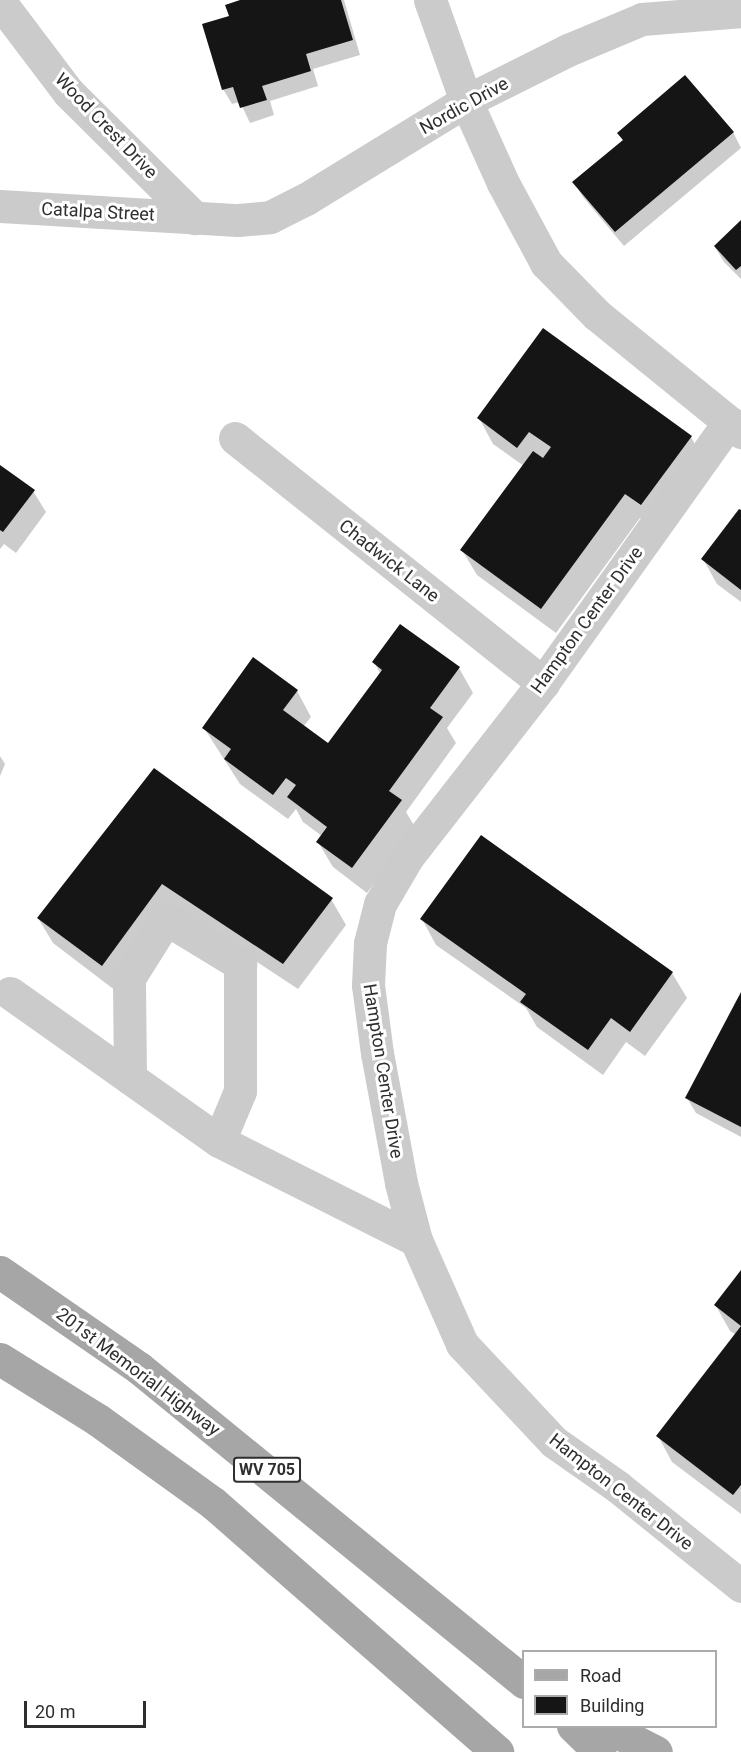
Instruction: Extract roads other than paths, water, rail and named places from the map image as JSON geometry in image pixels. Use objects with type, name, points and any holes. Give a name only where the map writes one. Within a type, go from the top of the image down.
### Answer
[{"type":"main road","name":"201st Memorial Highway","points":[[0,1272],[139,1368],[522,1680]]},
{"type":"main road","points":[[0,1359],[98,1420],[213,1503],[496,1751]]},
{"type":"main road","points":[[575,1728],[600,1752]]},
{"type":"main road","points":[[609,1728],[656,1752]]},
{"type":"street","points":[[430,0],[466,101],[503,183],[546,262],[597,315],[735,427]]},
{"type":"street","name":"Wood Crest Drive","points":[[0,2],[68,92],[195,218]]},
{"type":"street","name":"Nordic Drive","points":[[195,218],[238,220],[270,217],[306,199],[466,101],[568,50],[642,19],[741,11]]},
{"type":"street","name":"Catalpa Street","points":[[0,206],[195,218]]},
{"type":"street","name":"Hampton Center Drive","points":[[735,427],[543,683],[407,858],[380,904],[370,944],[368,985],[377,1053],[401,1182],[416,1240],[462,1344],[554,1442],[618,1487],[741,1586]]},
{"type":"street","name":"Chadwick Lane","points":[[235,438],[543,683]]},
{"type":"street","points":[[130,1078],[129,978],[166,919],[240,964],[240,1090],[219,1141]]},
{"type":"street","points":[[10,993],[219,1141],[416,1240]]}]
